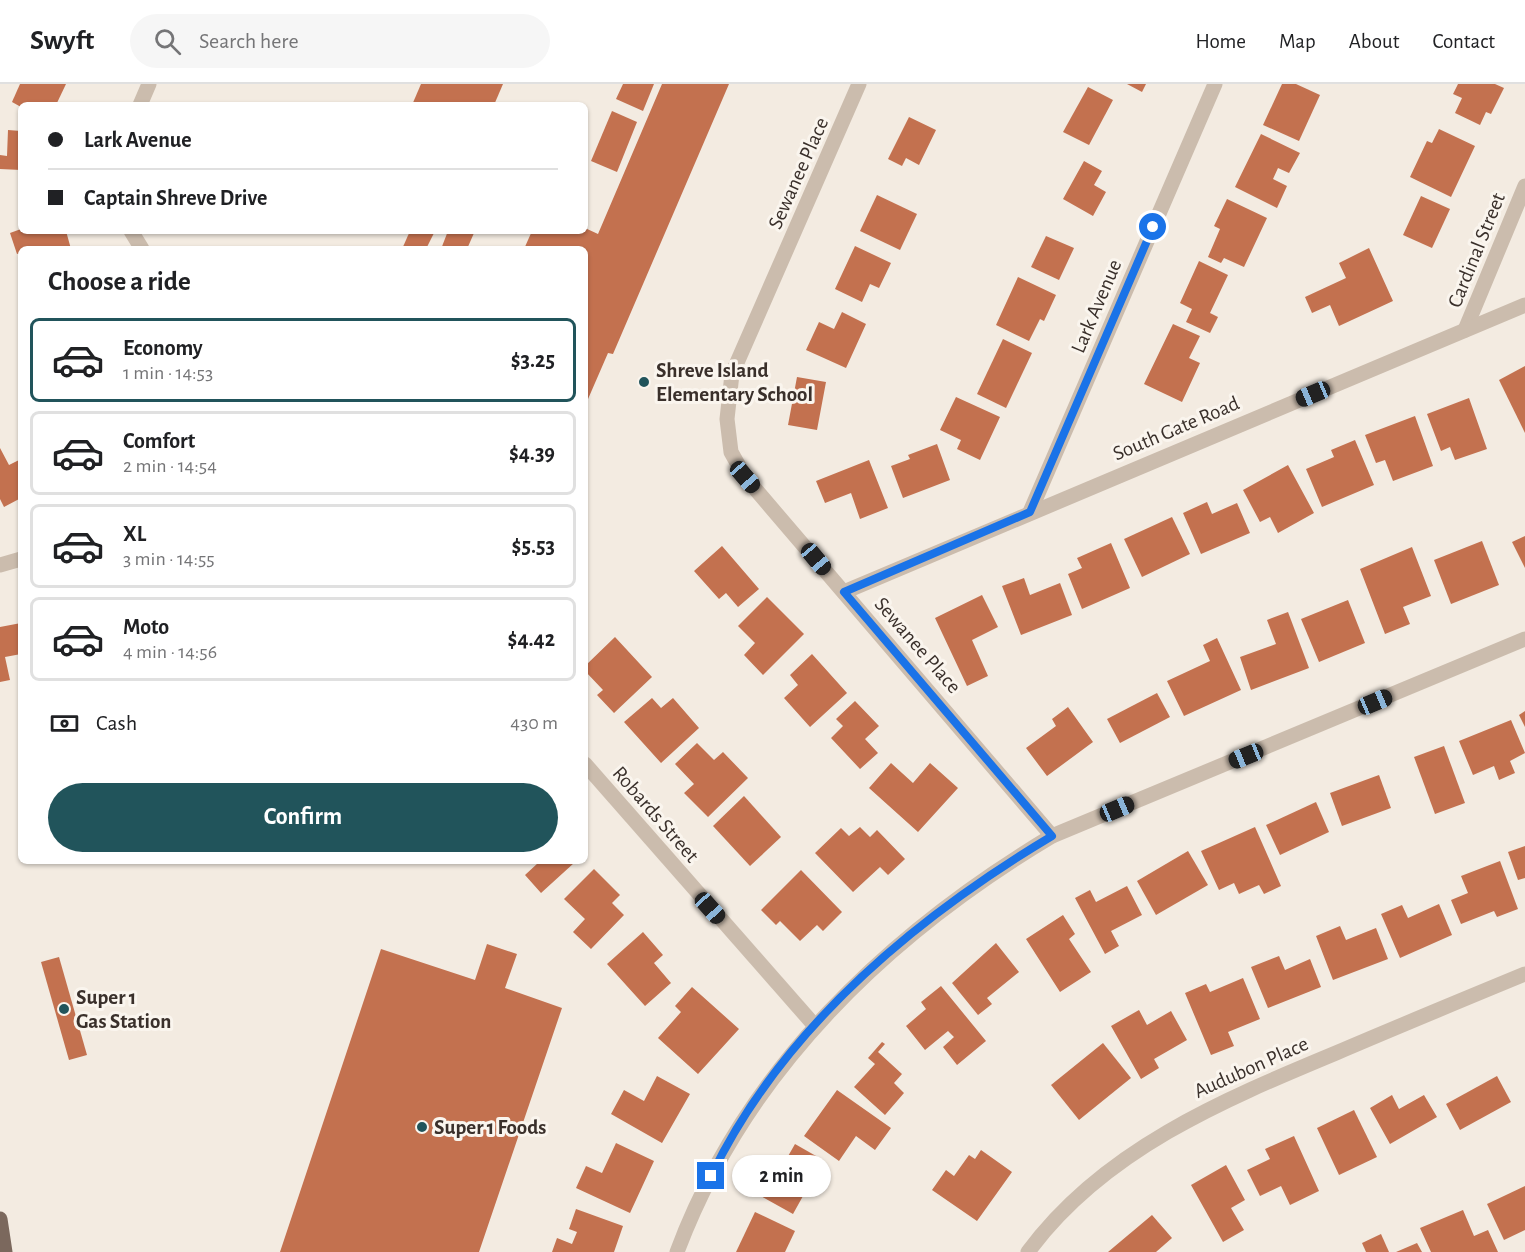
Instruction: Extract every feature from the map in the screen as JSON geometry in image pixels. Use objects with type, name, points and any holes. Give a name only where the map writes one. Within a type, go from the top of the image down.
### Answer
[{"type":"main road","points":[[0,1219],[5,1252]]},
{"type":"street","points":[[141,102],[149,84]]},
{"type":"street","name":"Sewanee Place","points":[[860,84],[732,374],[727,419],[731,452],[745,477],[1052,836]]},
{"type":"street","name":"Lark Avenue","points":[[1030,512],[1215,84]]},
{"type":"street","name":"Cardinal Street","points":[[1465,330],[1525,186]]},
{"type":"street","name":"South Gate Road","points":[[844,592],[1525,305]]},
{"type":"street","points":[[0,565],[18,560]]},
{"type":"street","points":[[677,1252],[719,1159],[760,1094],[815,1026],[871,969],[935,914],[1003,866],[1052,836],[1525,639]]},
{"type":"street","name":"Robards Street","points":[[588,767],[815,1026]]},
{"type":"street","name":"Audubon Place","points":[[1028,1252],[1076,1199],[1127,1158],[1185,1121],[1264,1083],[1525,974]]},
{"type":"building","points":[[20,84],[66,84],[57,102],[18,102],[18,105],[12,102]]},
{"type":"building","points":[[421,84],[503,84],[495,102],[413,102]]},
{"type":"building","points":[[623,84],[654,84],[643,111],[616,99]]},
{"type":"building","points":[[662,84],[729,84],[613,354],[608,353],[588,399],[588,246],[525,246],[531,234],[588,234],[588,229],[598,234]]},
{"type":"building","points":[[1127,84],[1146,84],[1142,92]]},
{"type":"building","points":[[1282,84],[1296,84],[1320,95],[1299,141],[1263,125]]},
{"type":"building","points":[[1458,84],[1495,84],[1504,88],[1491,114],[1486,112],[1480,125],[1455,113],[1462,98],[1453,94]]},
{"type":"building","points":[[1088,87],[1113,100],[1089,145],[1063,132]]},
{"type":"building","points":[[612,111],[637,122],[617,172],[591,161]]},
{"type":"building","points":[[909,117],[936,130],[919,165],[906,158],[902,166],[888,159]]},
{"type":"building","points":[[1439,129],[1475,146],[1451,197],[1410,177],[1427,141],[1432,143]]},
{"type":"building","points":[[8,130],[18,131],[18,170],[0,169],[0,155],[7,156]]},
{"type":"building","points":[[1261,134],[1300,153],[1289,173],[1278,168],[1273,179],[1287,186],[1277,208],[1235,187]]},
{"type":"building","points":[[1084,161],[1102,171],[1094,185],[1106,192],[1093,216],[1063,199]]},
{"type":"building","points":[[877,195],[917,214],[900,250],[860,231]]},
{"type":"building","points":[[1421,196],[1450,209],[1432,248],[1403,235]]},
{"type":"building","points":[[1227,199],[1267,218],[1244,267],[1224,258],[1221,263],[1208,257],[1220,229],[1214,226]]},
{"type":"building","points":[[18,230],[18,234],[67,234],[70,246],[18,246],[17,254],[10,233]]},
{"type":"building","points":[[409,234],[434,234],[428,246],[403,246]]},
{"type":"building","points":[[447,234],[474,234],[468,246],[442,246]]},
{"type":"building","points":[[1046,236],[1074,248],[1059,280],[1031,267]]},
{"type":"building","points":[[855,246],[891,263],[879,288],[870,284],[862,302],[835,289]]},
{"type":"building","points":[[1369,248],[1393,301],[1339,326],[1330,305],[1312,313],[1305,297],[1346,278],[1339,263]]},
{"type":"building","points":[[1199,261],[1228,275],[1210,313],[1218,317],[1210,333],[1186,322],[1192,309],[1180,303]]},
{"type":"building","points":[[1018,277],[1056,295],[1044,321],[1040,319],[1029,341],[996,325]]},
{"type":"building","points":[[842,312],[866,324],[846,368],[806,350],[819,322],[834,329]]},
{"type":"building","points":[[1173,324],[1200,336],[1189,358],[1200,363],[1182,402],[1144,384]]},
{"type":"building","points":[[1003,339],[1032,353],[1006,408],[977,394]]},
{"type":"building","points":[[1525,366],[1525,433],[1499,380]]},
{"type":"building","points":[[797,377],[826,382],[817,430],[788,425]]},
{"type":"building","points":[[956,397],[1000,417],[980,460],[957,449],[961,440],[940,430]]},
{"type":"building","points":[[1469,398],[1487,449],[1455,460],[1450,447],[1441,451],[1427,414]]},
{"type":"building","points":[[1415,416],[1433,466],[1393,481],[1385,460],[1376,463],[1365,435]]},
{"type":"building","points":[[1355,440],[1374,485],[1322,507],[1306,469],[1334,457],[1331,450]]},
{"type":"building","points":[[937,444],[950,480],[903,498],[891,466],[910,459],[908,455]]},
{"type":"building","points":[[0,448],[9,465],[18,460],[18,500],[4,507],[0,499]]},
{"type":"building","points":[[869,460],[888,508],[860,519],[851,493],[825,503],[816,481]]},
{"type":"building","points":[[1288,465],[1314,513],[1278,533],[1270,517],[1260,522],[1243,490]]},
{"type":"building","points":[[1207,502],[1212,514],[1237,503],[1250,533],[1201,554],[1183,513]]},
{"type":"building","points":[[1172,517],[1190,554],[1142,577],[1124,539]]},
{"type":"building","points":[[1525,536],[1525,568],[1512,542]]},
{"type":"building","points":[[1482,541],[1499,585],[1451,604],[1434,560]]},
{"type":"building","points":[[1111,543],[1130,588],[1082,609],[1068,574],[1082,568],[1077,558]]},
{"type":"building","points":[[722,546],[759,589],[738,607],[726,593],[719,599],[694,571]]},
{"type":"building","points":[[1412,547],[1431,596],[1403,607],[1410,624],[1385,634],[1360,569]]},
{"type":"building","points":[[1024,578],[1030,595],[1060,583],[1072,615],[1021,635],[1002,586]]},
{"type":"building","points":[[982,595],[998,627],[972,640],[988,676],[967,686],[935,618]]},
{"type":"building","points":[[767,597],[804,634],[763,675],[744,655],[755,643],[738,626]]},
{"type":"building","points":[[1348,600],[1365,643],[1319,662],[1301,619]]},
{"type":"building","points":[[1288,612],[1309,668],[1251,690],[1240,657],[1276,644],[1267,620]]},
{"type":"building","points":[[18,624],[18,655],[5,657],[10,680],[0,682],[0,627]]},
{"type":"building","points":[[615,637],[652,677],[614,713],[597,695],[603,690],[588,674],[588,663]]},
{"type":"building","points":[[1217,638],[1241,690],[1184,716],[1167,681],[1210,661],[1203,645]]},
{"type":"building","points":[[812,654],[847,693],[810,727],[784,698],[798,685],[790,675]]},
{"type":"building","points":[[1157,693],[1170,717],[1120,743],[1107,719]]},
{"type":"building","points":[[652,698],[661,708],[673,698],[699,728],[661,763],[624,722]]},
{"type":"building","points":[[855,701],[879,726],[865,739],[878,753],[860,769],[831,738],[843,726],[836,719]]},
{"type":"building","points":[[1068,707],[1093,742],[1047,776],[1026,748],[1056,726],[1052,719]]},
{"type":"building","points":[[1525,711],[1525,727],[1519,715]]},
{"type":"building","points":[[1511,720],[1525,753],[1510,761],[1515,773],[1499,780],[1494,766],[1473,775],[1459,741]]},
{"type":"building","points":[[697,743],[714,760],[723,752],[748,778],[708,817],[684,793],[694,784],[675,764]]},
{"type":"building","points":[[1444,746],[1465,803],[1435,814],[1414,757]]},
{"type":"building","points":[[891,763],[913,783],[930,763],[958,788],[918,832],[869,788]]},
{"type":"building","points":[[1379,775],[1391,808],[1342,826],[1330,793]]},
{"type":"building","points":[[744,796],[781,837],[750,866],[713,826]]},
{"type":"building","points":[[1316,802],[1329,832],[1280,855],[1266,825]]},
{"type":"building","points":[[860,827],[870,837],[877,830],[905,859],[888,875],[880,867],[853,892],[815,853],[841,828],[849,836]]},
{"type":"building","points":[[1255,827],[1281,886],[1264,894],[1259,885],[1239,894],[1234,883],[1219,890],[1201,851]]},
{"type":"building","points":[[1525,846],[1525,878],[1518,880],[1508,852]]},
{"type":"building","points":[[1188,851],[1208,885],[1156,915],[1137,881]]},
{"type":"building","points":[[1500,861],[1518,909],[1497,917],[1494,911],[1461,924],[1451,900],[1468,893],[1461,876]]},
{"type":"building","points":[[537,864],[573,864],[541,893],[525,875]]},
{"type":"building","points":[[594,869],[620,895],[612,903],[624,915],[591,949],[573,932],[585,919],[564,899]]},
{"type":"building","points":[[801,870],[842,912],[823,931],[817,925],[800,941],[780,921],[776,925],[761,910]]},
{"type":"building","points":[[1127,886],[1142,915],[1111,931],[1119,946],[1105,954],[1075,898],[1090,890],[1096,902]]},
{"type":"building","points":[[1439,904],[1452,935],[1400,958],[1381,914],[1402,905],[1408,918]]},
{"type":"building","points":[[1063,915],[1075,934],[1069,939],[1091,972],[1060,992],[1026,939]]},
{"type":"building","points":[[1340,926],[1346,940],[1376,928],[1388,959],[1333,980],[1316,936]]},
{"type":"building","points":[[643,932],[663,955],[654,963],[671,983],[645,1006],[607,964]]},
{"type":"building","points":[[996,943],[1019,972],[987,998],[992,1004],[978,1015],[952,983]]},
{"type":"building","name":"Super 1 Foods","points":[[487,944],[517,954],[505,988],[562,1008],[479,1252],[280,1252],[381,949],[475,980]]},
{"type":"building","points":[[1279,956],[1285,970],[1310,959],[1321,987],[1268,1008],[1251,967]]},
{"type":"building","name":"Super 1 Gas Station","points":[[59,957],[87,1055],[69,1060],[41,962]]},
{"type":"building","points":[[1243,978],[1260,1019],[1228,1032],[1234,1046],[1211,1055],[1185,993],[1206,984],[1210,992]]},
{"type":"building","points":[[941,986],[986,1041],[957,1065],[943,1047],[954,1037],[948,1031],[925,1050],[906,1026],[926,1009],[921,1002]]},
{"type":"building","points":[[692,987],[739,1029],[698,1074],[658,1038],[681,1012],[675,1006]]},
{"type":"building","points":[[1139,1010],[1147,1025],[1171,1011],[1187,1040],[1154,1059],[1159,1068],[1141,1079],[1111,1026]]},
{"type":"building","points":[[882,1042],[885,1044],[878,1052],[902,1074],[894,1083],[904,1093],[885,1115],[854,1087],[875,1064],[868,1058]]},
{"type":"building","points":[[1103,1043],[1131,1078],[1079,1120],[1051,1085]]},
{"type":"building","points":[[657,1076],[690,1094],[662,1143],[611,1114],[624,1090],[644,1101]]},
{"type":"building","points":[[1497,1076],[1511,1102],[1460,1130],[1446,1104]]},
{"type":"building","points":[[837,1090],[891,1128],[875,1150],[856,1136],[839,1161],[804,1136]]},
{"type":"building","points":[[1392,1095],[1399,1109],[1424,1095],[1437,1117],[1390,1144],[1370,1108]]},
{"type":"building","points":[[1354,1110],[1377,1157],[1339,1175],[1317,1128]]},
{"type":"building","points":[[1294,1136],[1319,1191],[1290,1205],[1281,1186],[1260,1196],[1247,1170],[1270,1159],[1265,1149]]},
{"type":"building","points":[[616,1143],[654,1161],[630,1213],[576,1188],[586,1166],[602,1173]]},
{"type":"building","points":[[795,1144],[823,1160],[793,1214],[759,1195],[773,1169],[779,1172]]},
{"type":"building","points":[[981,1150],[1012,1172],[977,1221],[932,1190],[946,1170],[954,1176],[969,1155],[975,1159]]},
{"type":"building","points":[[1226,1165],[1245,1200],[1231,1208],[1244,1230],[1223,1242],[1191,1185]]},
{"type":"building","points":[[1525,1186],[1525,1230],[1504,1240],[1487,1204]]},
{"type":"building","points":[[576,1209],[623,1226],[614,1252],[552,1252],[557,1238],[572,1244],[577,1232],[569,1229]]},
{"type":"building","points":[[1463,1210],[1474,1236],[1488,1230],[1498,1252],[1431,1252],[1420,1228]]},
{"type":"building","points":[[755,1212],[795,1231],[785,1252],[736,1252]]},
{"type":"building","points":[[1152,1215],[1172,1238],[1156,1252],[1108,1252]]},
{"type":"building","points":[[1381,1234],[1389,1252],[1366,1252],[1362,1243]]},
{"type":"building","points":[[1417,1243],[1422,1252],[1396,1252]]},
{"type":"place","name":"Shreve Island Elementary School","points":[[644,382]]},
{"type":"place","name":"Super 1 Gas Station","points":[[64,1009]]},
{"type":"place","name":"Super 1 Foods","points":[[422,1127]]},
{"type":"route","points":[[711,1176],[719,1159],[760,1094],[785,1061],[815,1026],[871,969],[935,914],[1003,866],[1052,836],[844,592],[1030,512],[1153,227]]}]
